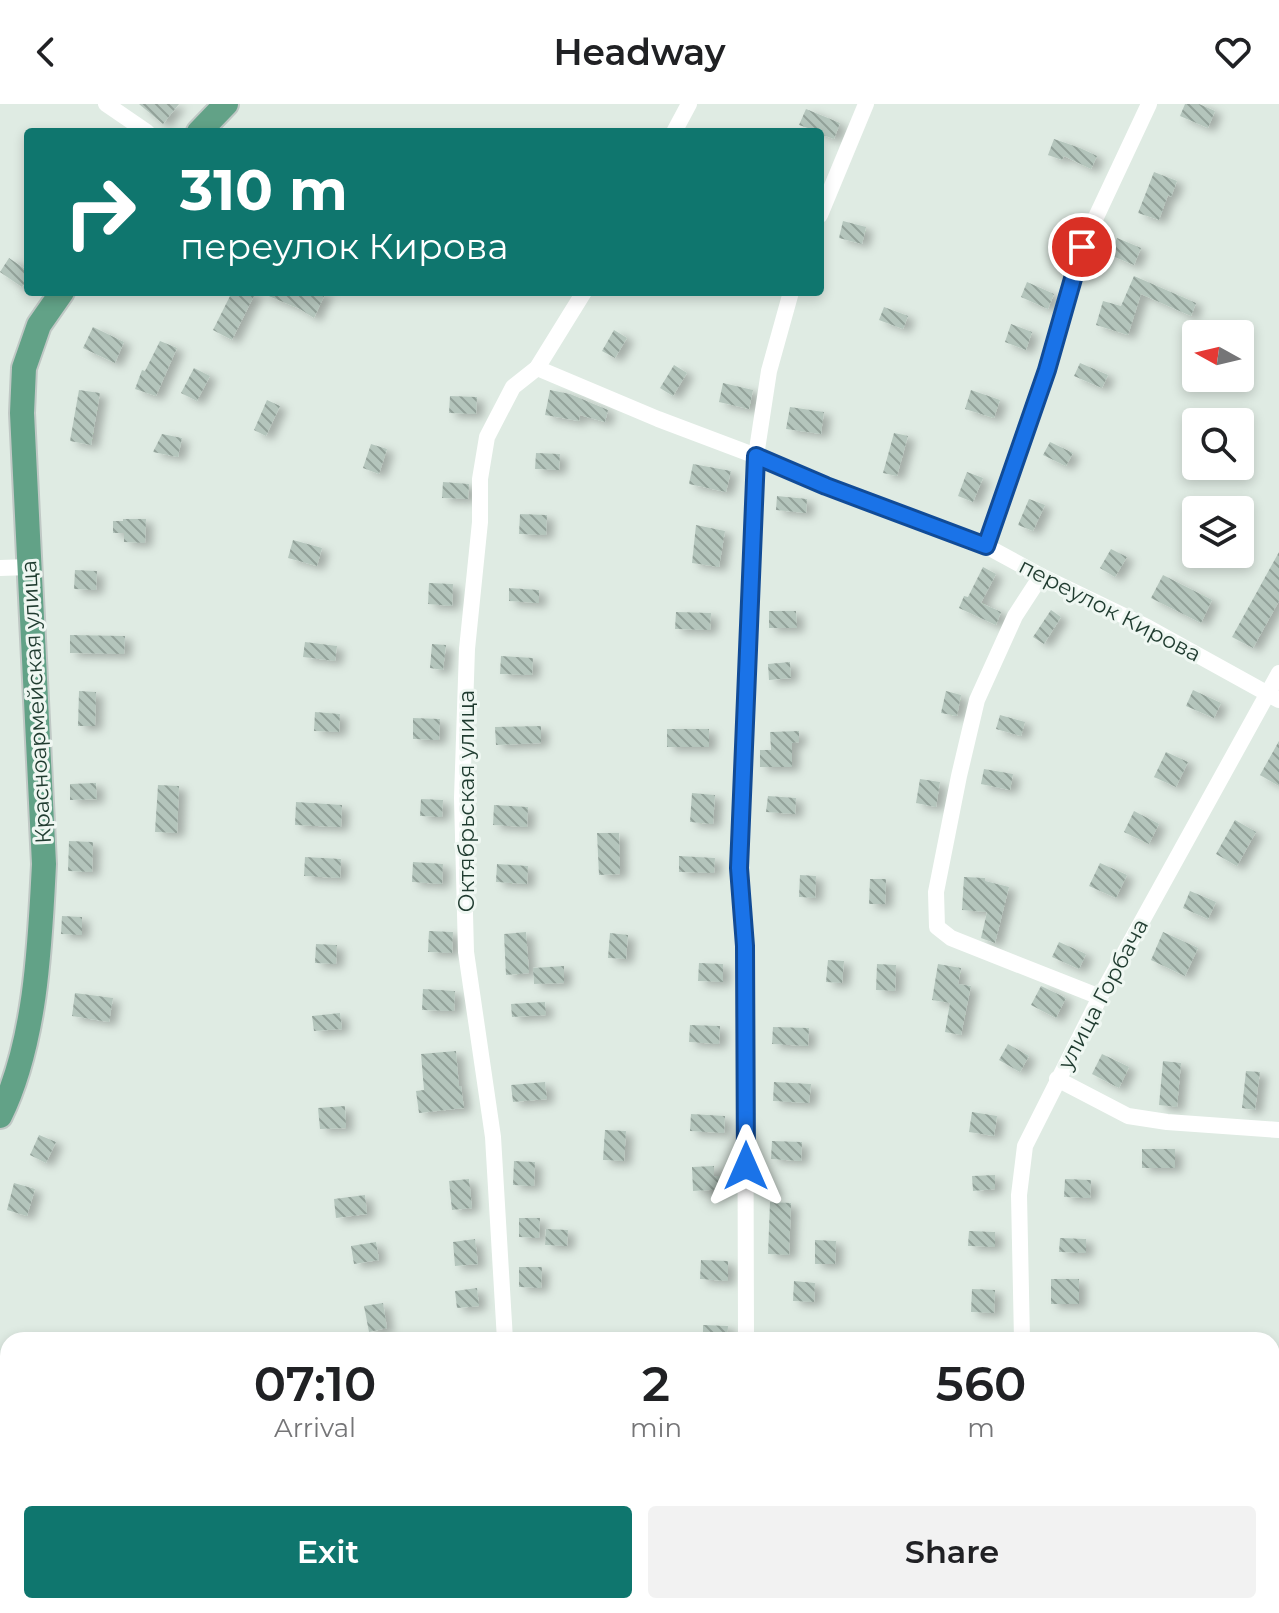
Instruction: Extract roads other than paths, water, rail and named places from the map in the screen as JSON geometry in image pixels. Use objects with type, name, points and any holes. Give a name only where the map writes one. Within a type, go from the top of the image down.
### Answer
[{"type":"main road","points":[[203,128],[226,104]]},
{"type":"main road","name":"Красноармейская улица","points":[[0,1116],[19,1068],[30,1010],[40,938],[44,864],[22,413],[24,368],[39,325],[59,296]]},
{"type":"street","points":[[106,104],[141,128]]},
{"type":"street","points":[[676,128],[689,104]]},
{"type":"street","points":[[824,205],[866,104]]},
{"type":"street","points":[[986,546],[1047,370],[1082,247],[1149,104]]},
{"type":"street","name":"Октябрьская улица","points":[[505,1332],[493,1137],[466,952],[462,798],[467,649],[480,522],[480,479],[487,437],[513,387],[537,368],[582,296]]},
{"type":"street","points":[[746,1332],[745,946],[739,868],[756,456],[769,371],[790,296]]},
{"type":"street","name":"переулок Кирова","points":[[537,368],[826,486],[986,546],[1147,627],[1274,697]]},
{"type":"street","points":[[0,568],[29,567]]},
{"type":"street","points":[[1041,576],[1015,616],[977,700],[936,892],[937,927],[951,938],[1100,997]]},
{"type":"street","name":"улица Горбача","points":[[1022,1332],[1019,1195],[1025,1146],[1100,997],[1274,697],[1279,673]]},
{"type":"street","points":[[1057,1079],[1128,1116],[1279,1130]]}]
